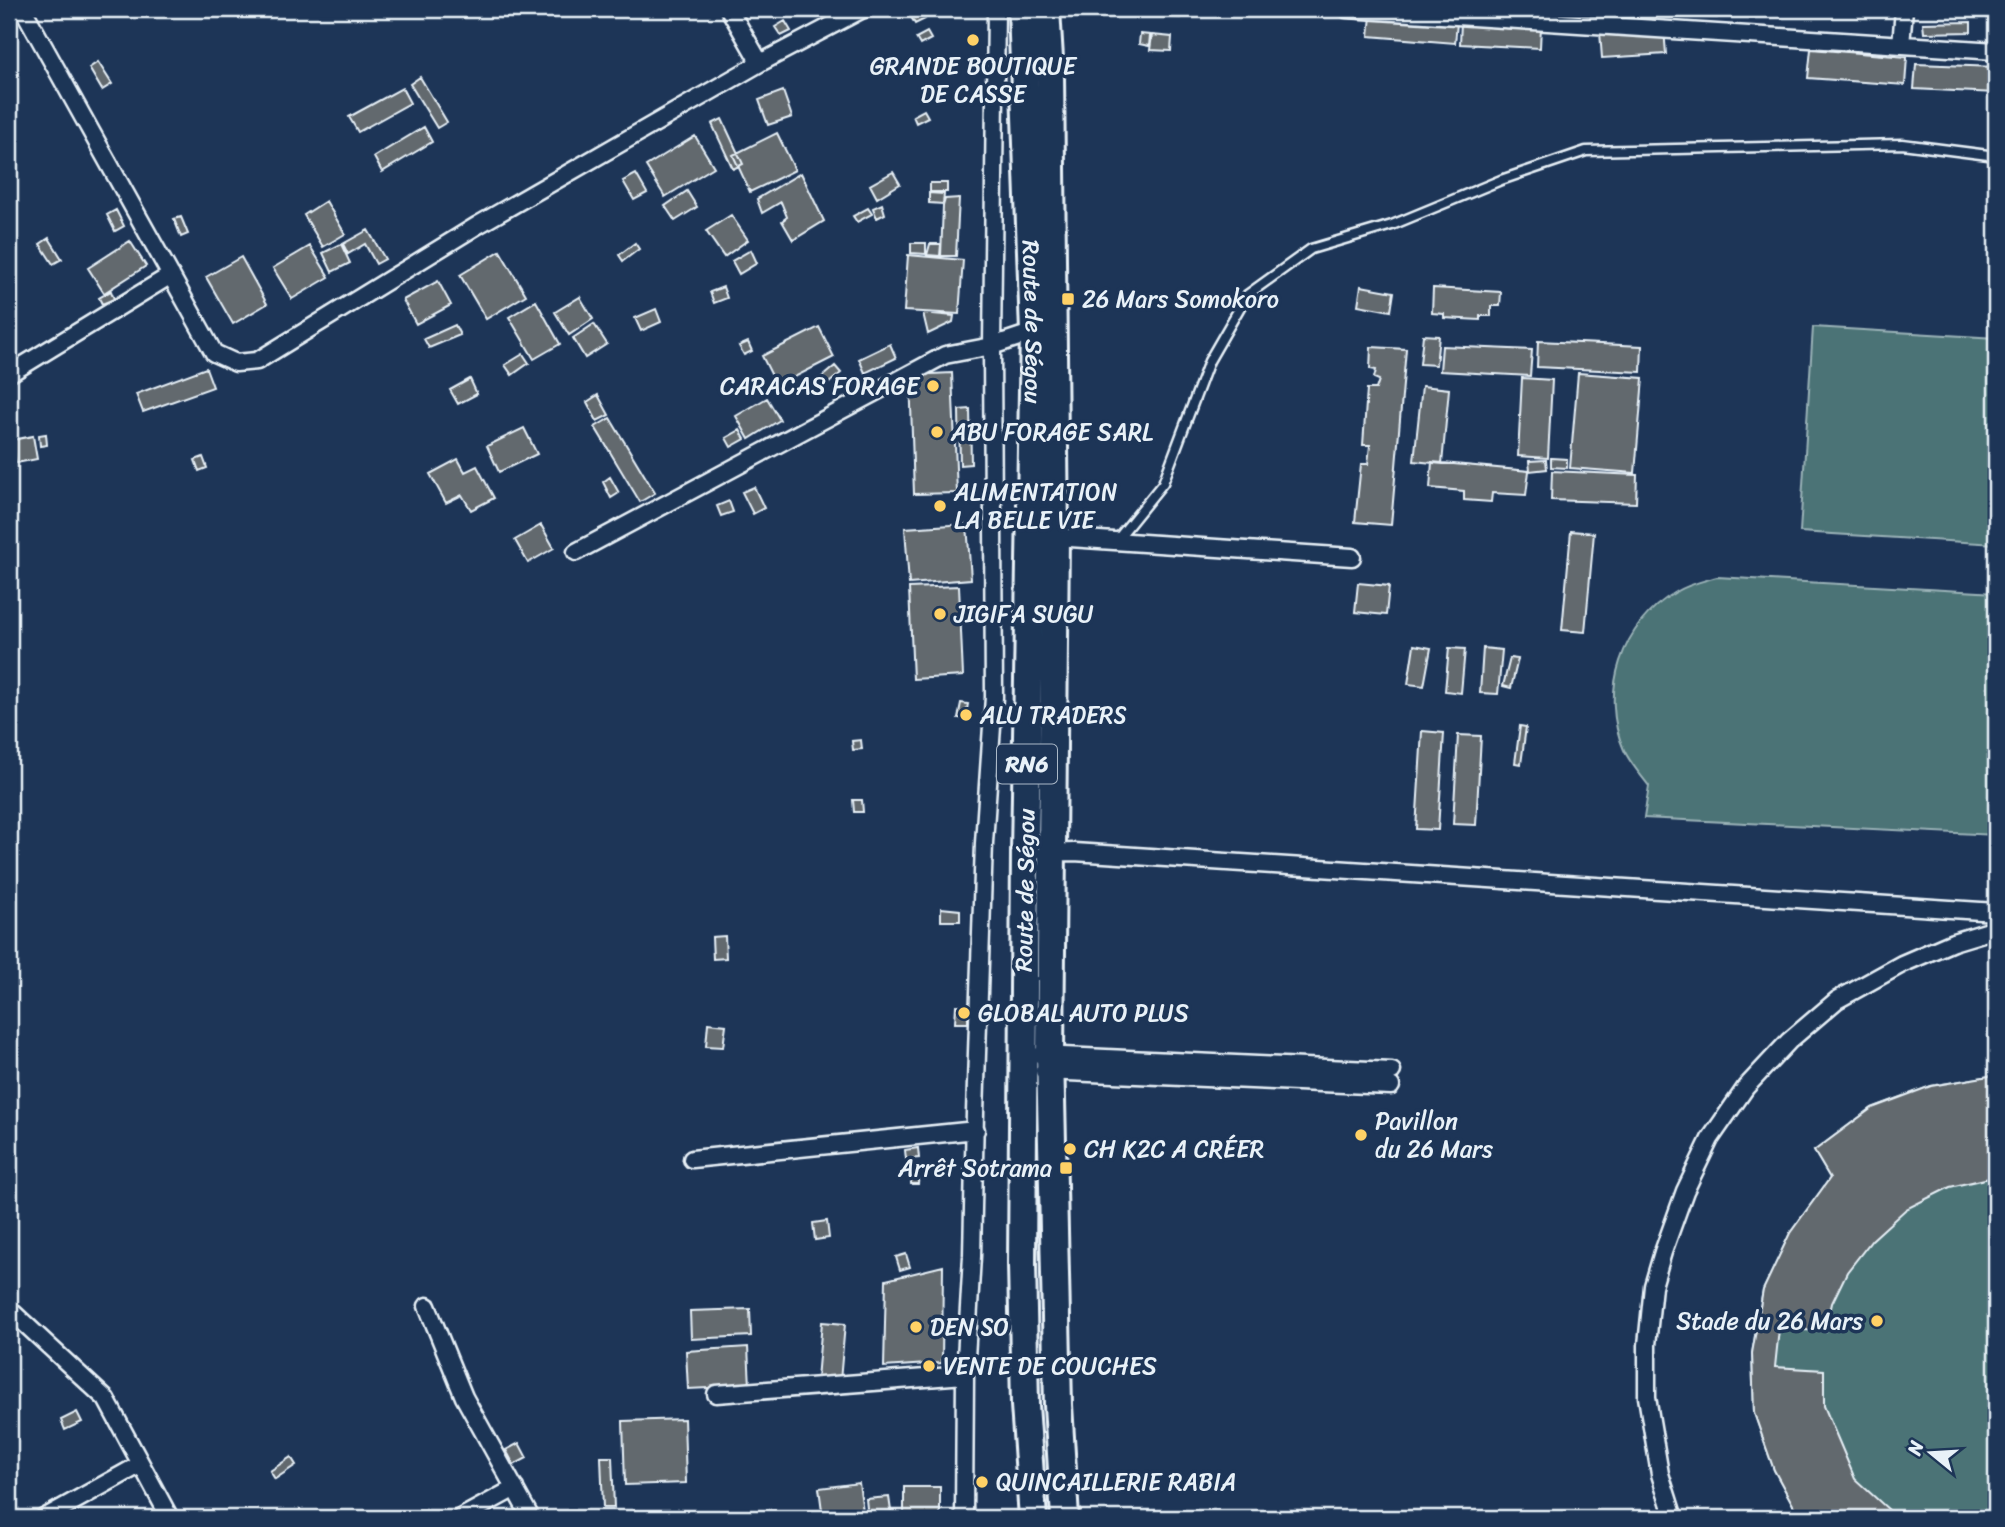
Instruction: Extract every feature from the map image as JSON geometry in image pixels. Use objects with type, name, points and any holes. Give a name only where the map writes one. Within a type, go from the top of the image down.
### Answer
[{"type":"highway","name":"Route de Ségou","points":[[1022,9],[1034,332],[1038,853],[1051,1063],[1058,1405],[1065,1518]]},
{"type":"highway","name":"Route de Ségou","points":[[1032,1518],[1024,1392],[1023,1062],[1038,853],[1055,537],[1050,75],[1046,9]]},
{"type":"street","points":[[23,9],[214,353],[236,363],[257,361],[478,225],[760,63],[863,9]]},
{"type":"street","points":[[729,9],[760,63]]},
{"type":"street","points":[[964,1518],[965,1374],[972,1256],[984,843],[994,697],[992,346],[996,9]]},
{"type":"street","points":[[1347,9],[1504,14],[1996,51]]},
{"type":"street","points":[[1900,45],[1904,9]]},
{"type":"street","points":[[9,374],[171,275]]},
{"type":"street","points":[[576,552],[945,355],[992,346],[1034,332]]},
{"type":"street","points":[[1055,537],[1352,556]]},
{"type":"street","points":[[1038,853],[1074,852],[1996,912]]},
{"type":"street","points":[[1674,1518],[1660,1474],[1647,1397],[1647,1345],[1653,1286],[1663,1252],[1685,1191],[1710,1139],[1746,1087],[1789,1041],[1837,1000],[1902,964],[1953,942],[1996,929]]},
{"type":"street","points":[[1023,1062],[1392,1078]]},
{"type":"street","points":[[692,1159],[976,1130]]},
{"type":"street","points":[[427,1306],[464,1398],[531,1518]]},
{"type":"street","points":[[9,1310],[106,1399],[170,1518]]},
{"type":"street","points":[[716,1394],[965,1374]]},
{"type":"street","points":[[44,1518],[141,1464]]},
{"type":"street","points":[[460,1518],[515,1488]]},
{"type":"lane","points":[[1116,541],[1163,483],[1209,361],[1247,295],[1311,249],[1392,225],[1502,180],[1586,151],[1902,144],[1996,156]]},
{"type":"green space","points":[[1813,327],[1996,338],[1996,544],[1800,532]]},
{"type":"green space","points":[[1717,577],[1996,593],[1996,835],[1644,818],[1649,786],[1626,755],[1617,728],[1615,683],[1620,661],[1641,622],[1657,605],[1686,587]]},
{"type":"green space","name":"Stade du 26 Mars","points":[[1996,1075],[1996,1518],[1794,1518],[1798,1514],[1774,1470],[1754,1413],[1752,1353],[1763,1290],[1790,1233],[1830,1178],[1814,1151],[1872,1108],[1931,1086]]},
{"type":"building","points":[[920,9],[925,19],[915,24],[910,15]]},
{"type":"building","points":[[1158,9],[1181,9],[1180,18],[1157,16]]},
{"type":"building","points":[[1635,9],[1718,9],[1717,18],[1634,13]]},
{"type":"building","points":[[1371,16],[1457,23],[1455,43],[1369,36]]},
{"type":"building","points":[[785,21],[791,31],[781,36],[775,27]]},
{"type":"building","points":[[1461,22],[1541,26],[1540,48],[1460,44]]},
{"type":"building","points":[[1971,22],[1971,32],[1924,33],[1923,23]]},
{"type":"building","points":[[1664,29],[1666,54],[1602,58],[1600,32]]},
{"type":"building","points":[[927,32],[931,39],[920,45],[916,38]]},
{"type":"building","points":[[1140,34],[1150,35],[1149,46],[1139,44]]},
{"type":"building","points":[[1152,35],[1172,37],[1171,51],[1150,50]]},
{"type":"building","points":[[1811,49],[1907,57],[1905,85],[1808,78]]},
{"type":"building","points":[[98,62],[112,84],[102,90],[89,68]]},
{"type":"building","points":[[1916,64],[1996,67],[1996,93],[1914,89]]},
{"type":"building","points":[[420,77],[447,122],[437,128],[410,84]]},
{"type":"building","points":[[402,88],[410,103],[358,132],[349,117]]},
{"type":"building","points":[[783,91],[792,117],[768,125],[759,100]]},
{"type":"building","points":[[924,110],[928,117],[916,123],[913,116]]},
{"type":"building","points":[[722,119],[743,164],[733,169],[712,124]]},
{"type":"building","points":[[424,127],[432,142],[382,172],[374,157]]},
{"type":"building","points":[[777,133],[795,170],[750,192],[733,155]]},
{"type":"building","points":[[695,136],[714,167],[665,197],[646,166]]},
{"type":"building","points":[[893,172],[900,184],[877,198],[870,185]]},
{"type":"building","points":[[801,173],[824,221],[793,240],[782,221],[787,217],[781,202],[762,213],[757,199]]},
{"type":"building","points":[[636,174],[647,193],[634,200],[623,181]]},
{"type":"building","points":[[930,183],[947,183],[947,192],[930,192]]},
{"type":"building","points":[[687,191],[697,207],[675,221],[665,206]]},
{"type":"building","points":[[929,193],[944,194],[943,204],[929,203]]},
{"type":"building","points":[[959,198],[956,256],[941,256],[945,199]]},
{"type":"building","points":[[326,201],[345,234],[323,247],[304,215]]},
{"type":"building","points":[[882,204],[885,214],[877,218],[873,208]]},
{"type":"building","points":[[868,208],[872,214],[857,222],[853,216]]},
{"type":"building","points":[[116,210],[124,226],[115,231],[107,215]]},
{"type":"building","points":[[731,215],[748,240],[724,257],[706,231]]},
{"type":"building","points":[[181,217],[188,234],[181,237],[174,219]]},
{"type":"building","points":[[368,230],[385,259],[376,264],[365,244],[348,254],[343,244]]},
{"type":"building","points":[[49,238],[62,259],[53,264],[40,244]]},
{"type":"building","points":[[130,241],[146,266],[104,293],[88,268]]},
{"type":"building","points":[[635,243],[639,249],[623,261],[619,255]]},
{"type":"building","points":[[911,243],[926,243],[926,254],[911,253]]},
{"type":"building","points":[[341,244],[350,263],[332,272],[323,253]]},
{"type":"building","points":[[930,244],[941,244],[940,256],[927,255]]},
{"type":"building","points":[[310,246],[329,277],[292,299],[273,268]]},
{"type":"building","points":[[751,250],[757,263],[739,274],[732,261]]},
{"type":"building","points":[[500,251],[526,295],[486,319],[460,275]]},
{"type":"building","points":[[908,255],[963,260],[959,314],[904,311]]},
{"type":"building","points":[[241,257],[267,304],[233,324],[206,277]]},
{"type":"building","points":[[438,281],[451,305],[416,324],[403,300]]},
{"type":"building","points":[[1361,286],[1394,292],[1391,311],[1358,305]]},
{"type":"building","points":[[723,287],[727,298],[714,303],[710,292]]},
{"type":"building","points":[[1433,288],[1501,292],[1500,306],[1491,306],[1491,316],[1480,316],[1480,320],[1444,318],[1444,314],[1432,313]]},
{"type":"building","points":[[111,291],[114,299],[102,304],[99,298]]},
{"type":"building","points":[[580,297],[593,319],[569,335],[555,312]]},
{"type":"building","points":[[536,301],[560,344],[534,359],[509,317]]},
{"type":"building","points":[[656,309],[661,322],[641,331],[635,318]]},
{"type":"building","points":[[923,313],[954,316],[953,322],[928,334]]},
{"type":"building","points":[[594,324],[607,344],[585,358],[573,338]]},
{"type":"building","points":[[455,325],[460,335],[429,348],[424,339]]},
{"type":"building","points":[[819,327],[834,357],[777,386],[762,356]]},
{"type":"building","points":[[1423,335],[1439,336],[1436,365],[1420,364]]},
{"type":"building","points":[[1538,341],[1642,346],[1641,372],[1537,367]]},
{"type":"building","points":[[748,342],[752,351],[744,355],[739,346]]},
{"type":"building","points":[[890,344],[896,358],[865,373],[859,359]]},
{"type":"building","points":[[1442,346],[1532,350],[1530,376],[1440,371]]},
{"type":"building","points":[[1371,347],[1406,349],[1391,525],[1355,522],[1361,464],[1368,464],[1370,445],[1363,445],[1367,389],[1376,389],[1379,380],[1374,378],[1376,370],[1370,369]]},
{"type":"building","points":[[523,354],[529,363],[512,375],[505,365]]},
{"type":"building","points":[[835,366],[841,373],[817,393],[811,386]]},
{"type":"building","points":[[206,368],[213,387],[143,412],[136,394]]},
{"type":"building","points":[[952,373],[957,493],[914,494],[910,375]]},
{"type":"building","points":[[1578,373],[1643,378],[1635,473],[1570,468]]},
{"type":"building","points":[[1522,378],[1552,380],[1548,458],[1518,456]]},
{"type":"building","points":[[470,379],[477,394],[458,404],[450,390]]},
{"type":"building","points":[[1422,386],[1449,389],[1442,464],[1414,461]]},
{"type":"building","points":[[598,395],[609,415],[597,421],[587,402]]},
{"type":"building","points":[[767,398],[780,420],[749,439],[736,416]]},
{"type":"building","points":[[970,409],[971,464],[960,465],[959,410]]},
{"type":"building","points":[[610,418],[655,493],[640,502],[595,427]]},
{"type":"building","points":[[524,428],[537,454],[499,472],[487,446]]},
{"type":"building","points":[[740,430],[745,439],[731,447],[726,438]]},
{"type":"building","points":[[46,434],[47,445],[40,446],[39,435]]},
{"type":"building","points":[[33,436],[37,459],[16,463],[12,440]]},
{"type":"building","points":[[203,457],[207,468],[199,471],[195,460]]},
{"type":"building","points":[[1551,458],[1567,459],[1567,468],[1551,467]]},
{"type":"building","points":[[458,459],[465,472],[477,466],[494,498],[471,510],[462,495],[446,503],[430,474]]},
{"type":"building","points":[[1546,460],[1547,469],[1530,471],[1529,461]]},
{"type":"building","points":[[1432,462],[1529,471],[1526,495],[1492,493],[1491,502],[1464,500],[1464,491],[1430,488]]},
{"type":"building","points":[[1552,471],[1637,475],[1636,503],[1551,500]]},
{"type":"building","points":[[610,477],[619,493],[611,498],[603,482]]},
{"type":"building","points":[[754,487],[764,508],[753,514],[742,492]]},
{"type":"building","points":[[729,501],[733,512],[721,516],[717,506]]},
{"type":"building","points":[[967,524],[971,579],[909,584],[905,528]]},
{"type":"building","points":[[541,525],[554,548],[528,563],[515,540]]},
{"type":"building","points":[[1571,531],[1594,533],[1585,632],[1562,630]]},
{"type":"building","points":[[1358,583],[1389,586],[1386,615],[1355,612]]},
{"type":"building","points":[[959,586],[963,676],[913,679],[909,588]]},
{"type":"building","points":[[1414,645],[1431,648],[1424,686],[1408,684]]},
{"type":"building","points":[[1449,648],[1465,649],[1461,693],[1445,691]]},
{"type":"building","points":[[1483,648],[1502,650],[1498,694],[1480,693]]},
{"type":"building","points":[[1510,658],[1518,659],[1511,688],[1503,686]]},
{"type":"building","points":[[961,703],[968,704],[965,719],[958,718]]},
{"type":"building","points":[[1520,726],[1526,727],[1521,764],[1515,763]]},
{"type":"building","points":[[1422,731],[1444,733],[1438,830],[1416,829]]},
{"type":"building","points":[[1458,735],[1481,736],[1476,825],[1453,824]]},
{"type":"building","points":[[861,740],[862,749],[853,750],[852,741]]},
{"type":"building","points":[[853,800],[862,800],[863,812],[854,812]]},
{"type":"building","points":[[941,908],[960,910],[960,921],[941,921]]},
{"type":"building","points":[[725,936],[726,958],[713,959],[712,937]]},
{"type":"building","points":[[956,1005],[968,1006],[968,1023],[955,1023]]},
{"type":"building","points":[[708,1023],[726,1025],[723,1047],[706,1046]]},
{"type":"building","points":[[1996,1075],[1996,1179],[1989,1178],[1950,1187],[1906,1209],[1872,1240],[1847,1272],[1832,1303],[1826,1331],[1779,1329],[1775,1367],[1824,1370],[1824,1406],[1855,1479],[1901,1518],[1794,1518],[1798,1514],[1774,1470],[1754,1413],[1752,1353],[1763,1290],[1790,1233],[1830,1178],[1814,1151],[1872,1108],[1931,1086]]},
{"type":"building","points":[[918,1148],[919,1158],[906,1159],[905,1150]]},
{"type":"building","points":[[911,1173],[919,1174],[918,1184],[911,1184]]},
{"type":"building","points":[[827,1221],[829,1238],[815,1240],[813,1223]]},
{"type":"building","points":[[906,1254],[910,1267],[900,1270],[896,1257]]},
{"type":"building","points":[[943,1266],[942,1363],[884,1367],[886,1280]]},
{"type":"building","points":[[750,1309],[751,1336],[691,1339],[690,1311]]},
{"type":"building","points":[[822,1322],[845,1324],[840,1381],[817,1379]]},
{"type":"building","points":[[748,1347],[750,1386],[688,1389],[686,1351]]},
{"type":"building","points":[[77,1412],[82,1422],[65,1430],[61,1420]]},
{"type":"building","points":[[684,1419],[686,1483],[625,1485],[623,1421]]},
{"type":"building","points":[[519,1443],[527,1458],[514,1465],[506,1450]]},
{"type":"building","points":[[291,1457],[296,1465],[275,1479],[270,1471]]},
{"type":"building","points":[[601,1457],[612,1457],[614,1508],[603,1508]]},
{"type":"building","points":[[859,1483],[864,1518],[823,1518],[819,1488]]},
{"type":"building","points":[[904,1487],[940,1487],[940,1518],[904,1518]]},
{"type":"building","points":[[889,1497],[892,1518],[868,1518],[866,1499]]},
{"type":"place","name":"GRANDE BOUTIQUE DE CASSE","points":[[973,40]]},
{"type":"place","name":"26 Mars Somokoro","points":[[1068,299]]},
{"type":"place","name":"CARACAS FORAGE","points":[[933,386]]},
{"type":"place","name":"ABU FORAGE SARL","points":[[937,432]]},
{"type":"place","name":"ALIMENTATION LA BELLE VIE","points":[[940,506]]},
{"type":"place","name":"JIGIFA SUGU","points":[[940,614]]},
{"type":"place","name":"ALU TRADERS","points":[[966,715]]},
{"type":"place","name":"GLOBAL AUTO PLUS","points":[[964,1013]]},
{"type":"place","name":"Pavillon du 26 Mars","points":[[1361,1135]]},
{"type":"place","name":"CH K2C A CRÉER","points":[[1070,1149]]},
{"type":"place","name":"Arrêt Sotrama","points":[[1066,1168]]},
{"type":"place","name":"Stade du 26 Mars","points":[[1877,1321]]},
{"type":"place","name":"DEN SO","points":[[916,1327]]},
{"type":"place","name":"VENTE DE COUCHES","points":[[929,1366]]},
{"type":"place","name":"QUINCAILLERIE RABIA","points":[[982,1482]]}]
